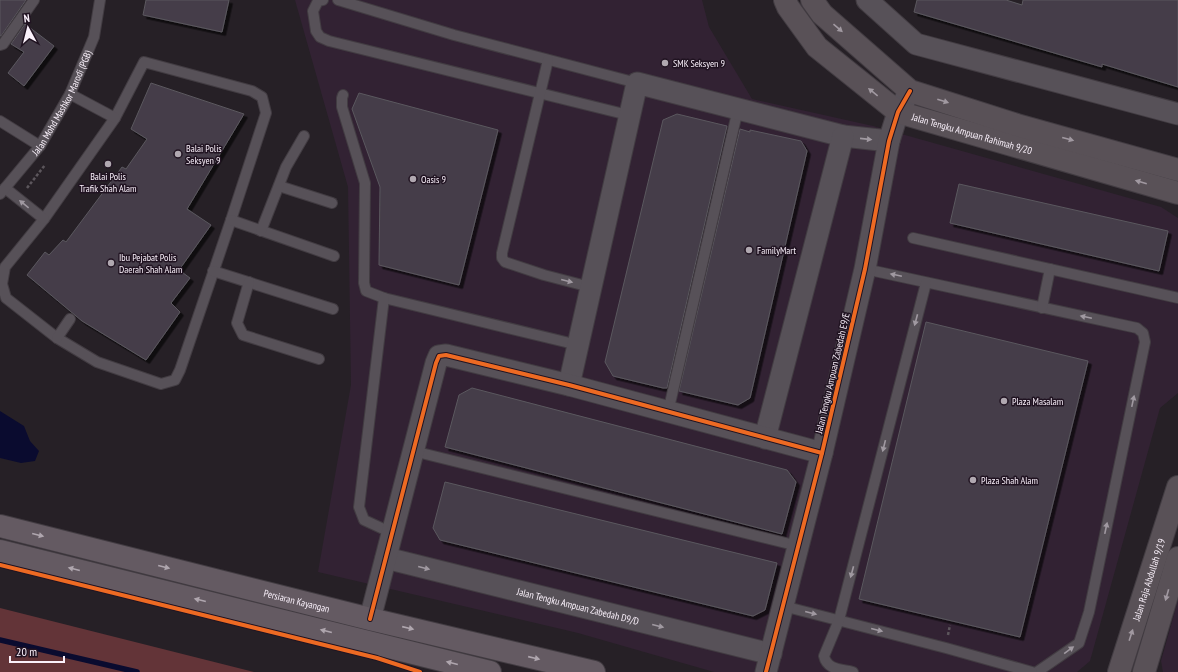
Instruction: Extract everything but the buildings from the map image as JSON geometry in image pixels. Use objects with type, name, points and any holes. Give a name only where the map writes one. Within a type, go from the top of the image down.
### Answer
[{"type":"main road","name":"Persiaran Kayangan","points":[[0,526],[370,619],[594,672]]},
{"type":"main road","points":[[0,551],[490,672]]},
{"type":"street","name":"Jalan Tengku Ampuan Rahimah 9/20","points":[[784,0],[817,47],[898,112],[1178,193]]},
{"type":"street","name":"Jalan Tengku Ampuan Rahimah 9/20","points":[[812,0],[822,14],[910,90],[1017,125],[1178,170]]},
{"type":"street","points":[[867,0],[916,44],[1178,114]]},
{"type":"street","points":[[569,385],[636,83],[843,136],[889,141]]},
{"type":"street","name":"Jalan Tengku Ampuan Zabedah E9/E","points":[[768,663],[822,453],[865,269],[889,141],[898,112],[910,90]]},
{"type":"street","points":[[765,438],[843,136]]},
{"type":"street","points":[[370,619],[439,356],[446,355],[569,385],[822,453]]},
{"type":"street","name":"Jalan Raja Abdullah 9/19","points":[[1119,672],[1176,499]]},
{"type":"street","name":"Jalan Tengku Ampuan Zabedah D9/D","points":[[386,558],[768,663]]},
{"type":"street","points":[[1144,672],[1178,558]]},
{"type":"lane","points":[[0,45],[3,44],[34,0]]},
{"type":"lane","name":"Jalan Mohd Mashkor Marodi (PGB)","points":[[3,191],[40,146],[70,94],[94,37],[100,0]]},
{"type":"lane","points":[[323,0],[318,1],[313,11],[316,31],[320,37],[329,41],[628,115]]},
{"type":"lane","points":[[338,0],[454,35],[636,83]]},
{"type":"lane","points":[[548,60],[502,258],[505,262],[544,275],[590,287]]},
{"type":"lane","points":[[144,62],[252,91],[262,97],[266,113],[180,370],[174,380],[161,384],[97,362],[58,338],[6,298],[2,284],[5,267],[44,219],[115,118],[144,62]]},
{"type":"lane","points":[[70,94],[115,118]]},
{"type":"lane","points":[[343,95],[342,107],[365,183],[364,288],[366,291],[384,298],[578,345]]},
{"type":"lane","points":[[668,412],[738,110]]},
{"type":"lane","points":[[0,121],[40,146]]},
{"type":"lane","points":[[261,231],[286,167],[304,136]]},
{"type":"lane","points":[[278,186],[332,203]]},
{"type":"lane","points":[[3,191],[44,219]]},
{"type":"lane","points":[[231,220],[334,256]]},
{"type":"lane","points":[[913,238],[1178,298]]},
{"type":"lane","points":[[865,269],[1137,328],[1143,333],[1145,342],[1089,612],[1079,643],[1037,672]]},
{"type":"lane","points":[[1042,308],[1050,269]]},
{"type":"lane","points":[[213,271],[333,309]]},
{"type":"lane","points":[[249,282],[237,323],[243,335],[319,359]]},
{"type":"lane","points":[[853,672],[830,666],[825,662],[824,656],[839,620],[926,283]]},
{"type":"lane","points":[[384,298],[359,507],[364,520],[392,533]]},
{"type":"lane","points":[[58,338],[70,319]]},
{"type":"lane","points":[[413,451],[798,546]]},
{"type":"lane","points":[[783,606],[1032,672]]},
{"type":"path","points":[[948,637],[950,625]]},
{"type":"shaded area","points":[[295,0],[702,0],[709,27],[752,99],[873,126],[1161,207],[1178,218],[1178,393],[1160,408],[1090,661],[1077,672],[714,672],[578,633],[318,572],[351,385],[348,187]]},
{"type":"shaded area","points":[[0,411],[24,426],[30,441],[39,451],[35,461],[21,463],[0,458]]},
{"type":"shaded area","points":[[1178,600],[1178,672],[1163,672],[1161,661]]},
{"type":"shaded area","points":[[0,608],[254,672],[0,672]]},
{"type":"waterway","points":[[0,640],[137,672]]},
{"type":"cycle path","points":[[766,672],[822,453],[865,269],[889,141],[898,112],[910,91]]},
{"type":"cycle path","points":[[370,619],[439,356],[446,355],[569,385],[822,453]]},
{"type":"cycle path","points":[[0,565],[377,658],[420,672]]},
{"type":"place","name":"SMK Seksyen 9","points":[[665,63]]},
{"type":"place","name":"Balai Polis Seksyen 9","points":[[178,154]]},
{"type":"place","name":"Balai Polis Trafik Shah Alam","points":[[108,164]]},
{"type":"place","name":"Oasis 9","points":[[413,179]]},
{"type":"place","name":"FamilyMart","points":[[749,250]]},
{"type":"place","name":"Ibu Pejabat Polis Daerah Shah Alam","points":[[111,263]]},
{"type":"place","name":"Plaza Masalam","points":[[1004,401]]},
{"type":"place","name":"Plaza Shah Alam","points":[[973,480]]}]
